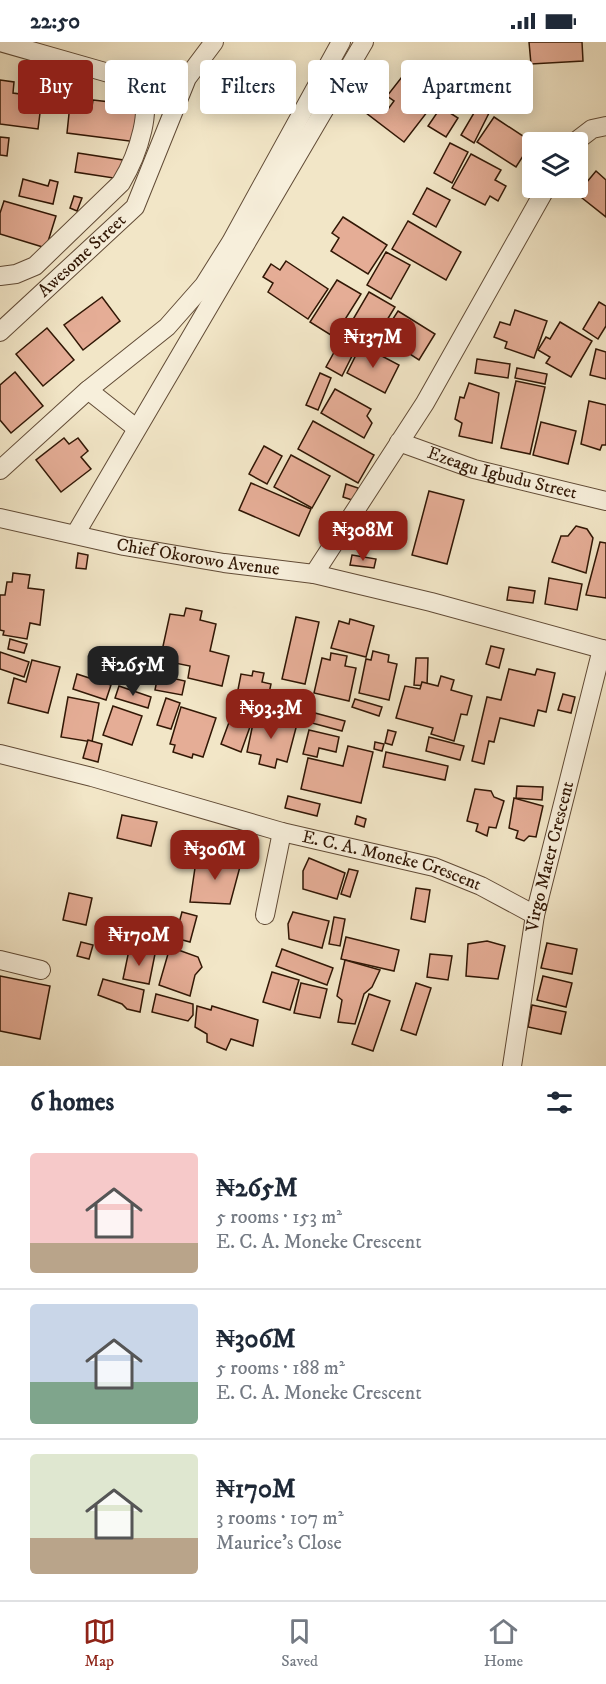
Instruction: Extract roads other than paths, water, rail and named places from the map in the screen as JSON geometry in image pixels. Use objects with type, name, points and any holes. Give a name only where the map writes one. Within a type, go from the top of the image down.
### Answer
[{"type":"street","points":[[0,42],[133,80],[139,84],[145,101],[142,129],[130,168],[121,183],[35,266],[16,274],[0,276]]},
{"type":"street","name":"Awesome Street","points":[[0,332],[135,207],[187,78],[214,42]]},
{"type":"street","points":[[0,470],[88,390],[167,327],[204,285],[231,242],[341,42]]},
{"type":"street","points":[[76,533],[364,42]]},
{"type":"street","points":[[588,132],[606,126]]},
{"type":"street","points":[[314,574],[425,403],[494,285],[541,198]]},
{"type":"street","points":[[88,390],[136,428]]},
{"type":"street","name":"Ezeagu Igbudu Street","points":[[399,442],[474,469],[606,501]]},
{"type":"street","name":"Chief Okorowo Avenue","points":[[0,518],[76,533],[124,546],[224,563],[314,574],[604,650]]},
{"type":"street","name":"Virgo Mater Crescent","points":[[512,1066],[535,915],[604,650]]},
{"type":"street","name":"E. C. A. Moneke Crescent","points":[[0,754],[92,777],[282,832],[434,867],[481,886],[535,915]]},
{"type":"street","points":[[265,915],[282,832]]},
{"type":"street","points":[[0,960],[40,970]]}]
